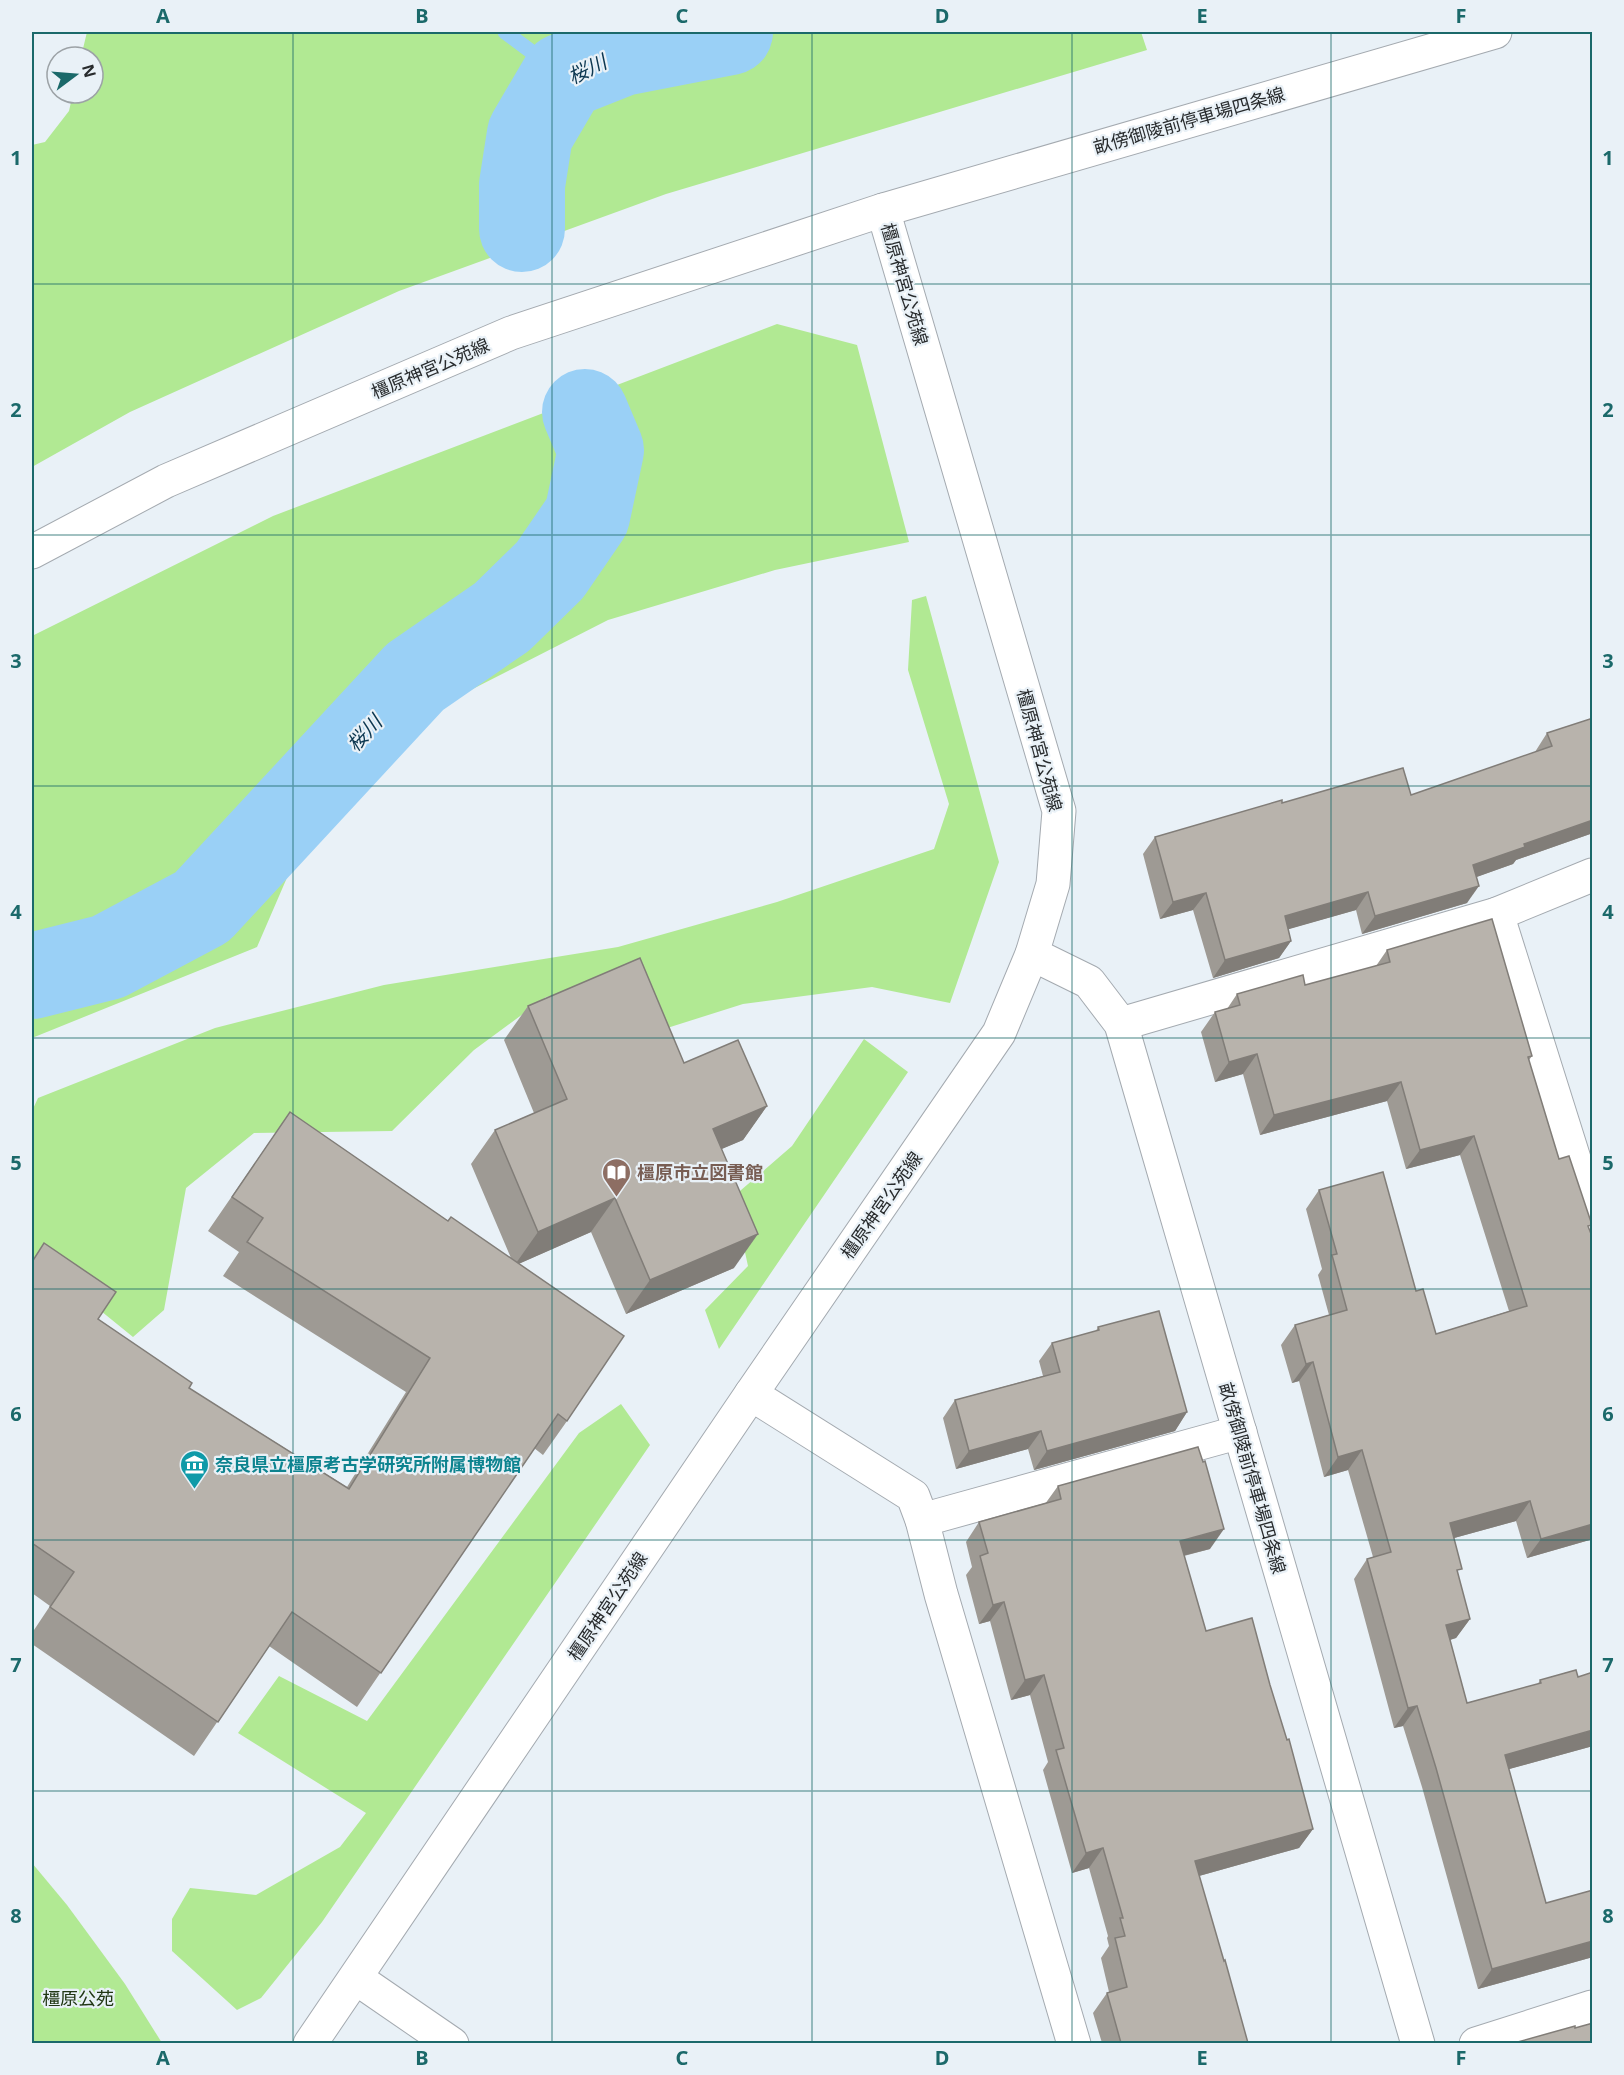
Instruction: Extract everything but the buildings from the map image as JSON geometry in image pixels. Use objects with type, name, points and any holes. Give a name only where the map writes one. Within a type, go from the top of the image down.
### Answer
[{"type":"main road","name":"畝傍御陵前停車場四条線","points":[[883,210],[1495,32]]},
{"type":"main road","name":"橿原神宮公苑線","points":[[32,552],[166,481],[512,333],[883,210],[1059,811],[1053,884],[1032,954],[999,1033],[310,2043]]},
{"type":"main road","points":[[1121,1024],[1497,914],[1593,875]]},
{"type":"main road","points":[[1497,914],[1593,1216]]},
{"type":"main road","name":"畝傍御陵前停車場四条線","points":[[1032,954],[1089,982],[1121,1024],[1418,2043]]},
{"type":"main road","points":[[751,1394],[913,1496],[922,1520],[941,1594],[1074,2043]]},
{"type":"main road","points":[[922,1520],[1240,1432]]},
{"type":"main road","points":[[356,1978],[452,2043]]},
{"type":"main road","points":[[1476,2043],[1593,2007]]},
{"type":"green space","points":[[87,32],[1141,32],[1147,50],[666,194],[399,291],[130,412],[32,467],[32,145],[45,142],[69,111],[70,105],[105,105],[105,45],[84,45]]},
{"type":"green space","points":[[777,324],[857,345],[909,542],[775,570],[608,620],[447,702],[305,836],[257,947],[32,1038],[32,636],[273,516]]},
{"type":"green space","points":[[926,596],[999,862],[950,1003],[872,987],[743,1004],[664,1029],[624,984],[546,997],[474,1050],[392,1131],[254,1133],[186,1188],[164,1310],[133,1337],[48,1268],[32,1265],[32,1111],[38,1098],[215,1028],[384,985],[618,947],[777,902],[934,849],[949,804],[908,670],[912,600]]},
{"type":"green space","points":[[864,1039],[908,1072],[719,1349],[705,1310],[748,1266],[733,1197],[792,1146]]},
{"type":"green space","points":[[621,1404],[650,1445],[322,1922],[261,1998],[237,2010],[172,1951],[172,1919],[190,1888],[256,1895],[340,1847],[366,1813],[238,1733],[279,1676],[367,1721],[579,1433]]},
{"type":"green space","name":"橿原公苑","points":[[32,1863],[67,1905],[125,1984],[162,2043],[32,2043]]},
{"type":"waterway","points":[[505,32],[564,76]]},
{"type":"waterway","name":"桜川","points":[[522,229],[522,185],[530,134],[564,76],[622,53],[730,32]]},
{"type":"waterway","name":"桜川","points":[[32,976],[108,957],[202,907],[415,677],[502,617],[550,570],[587,516],[601,450],[585,412]]},
{"type":"place","name":"橿原市立図書館","points":[[616,1198]]},
{"type":"place","name":"奈良県立橿原考古学研究所附属博物館","points":[[194,1490]]}]
